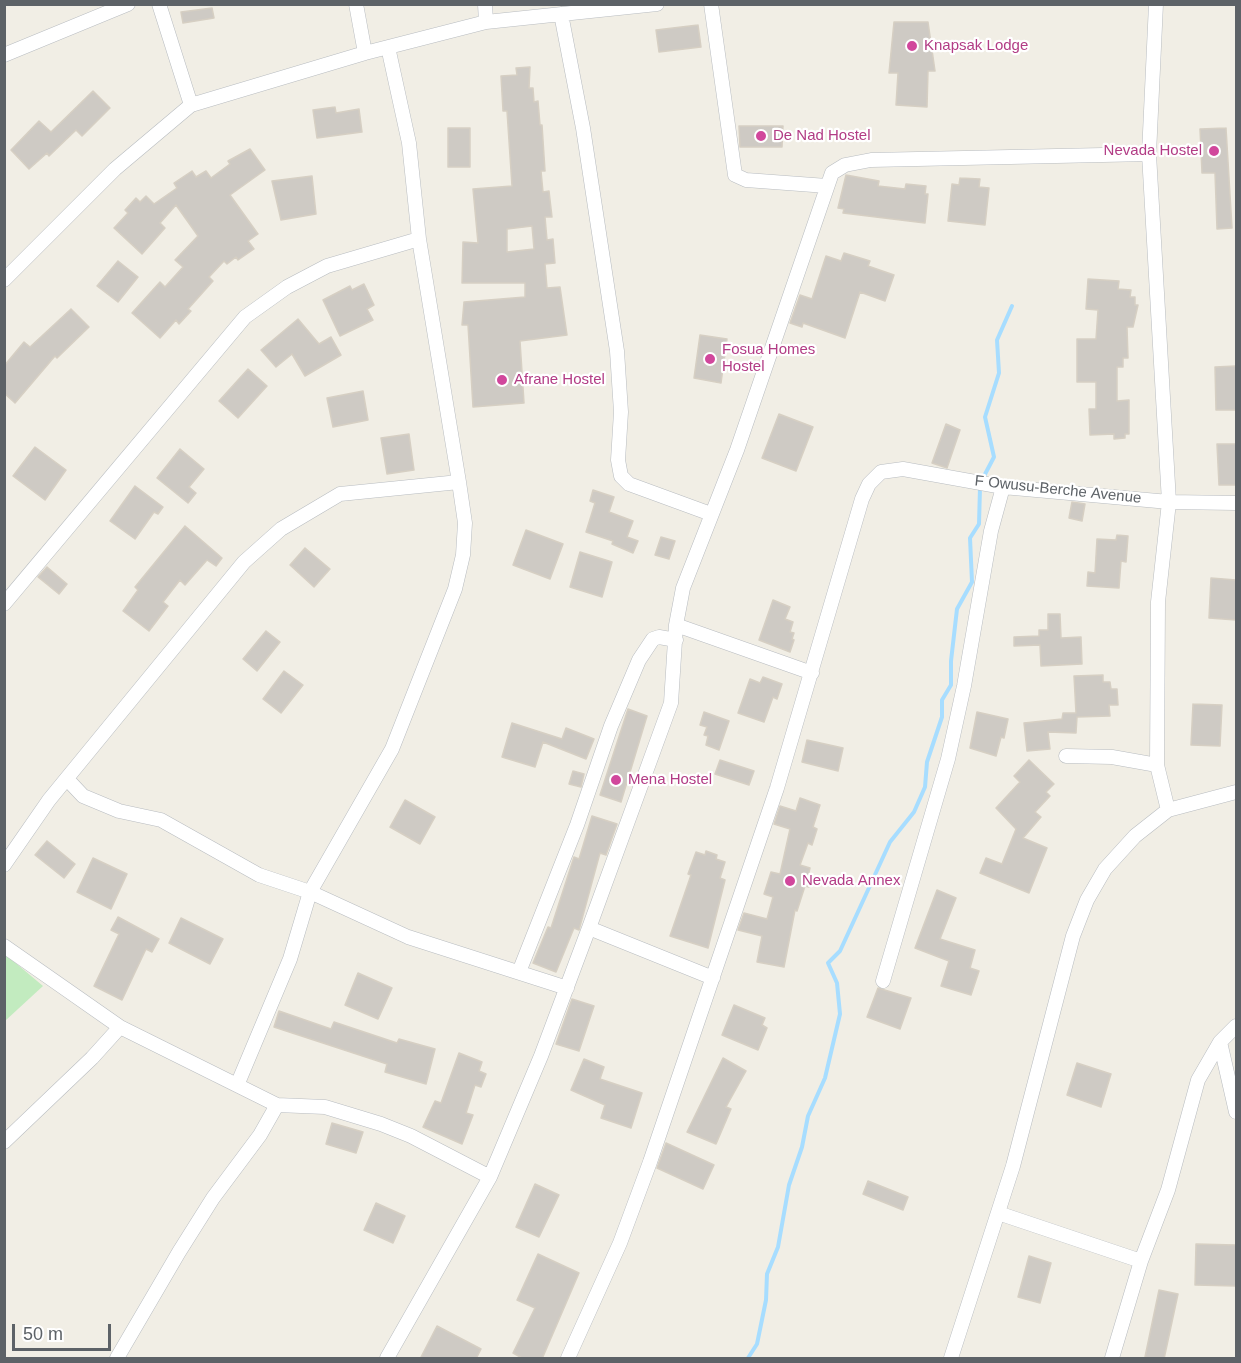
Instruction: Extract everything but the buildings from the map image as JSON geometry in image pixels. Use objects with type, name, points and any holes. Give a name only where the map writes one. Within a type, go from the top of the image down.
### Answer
[{"type":"street","points":[[4,55],[128,4]]},
{"type":"street","points":[[159,4],[191,105]]},
{"type":"street","points":[[356,4],[365,52]]},
{"type":"street","points":[[485,4],[486,22]]},
{"type":"street","points":[[4,280],[115,170],[191,105],[365,52],[486,22],[657,4]]},
{"type":"street","points":[[711,4],[735,175],[746,180],[827,186]]},
{"type":"street","points":[[1156,4],[1149,154],[1169,502],[1158,602],[1157,765],[1168,810]]},
{"type":"street","points":[[561,14],[583,128],[617,351],[621,412],[618,460],[621,476],[629,484],[711,514]]},
{"type":"street","points":[[238,1083],[290,958],[309,892],[392,749],[454,589],[463,555],[465,523],[419,239],[409,143],[388,47]]},
{"type":"street","points":[[387,1359],[489,1177],[567,988],[671,703],[676,625],[683,588],[788,307],[832,173],[858,161],[1149,154]]},
{"type":"street","points":[[4,604],[245,317],[287,287],[327,266],[419,239]]},
{"type":"street","name":"F Owusu-Berche Avenue","points":[[813,674],[862,500],[869,484],[881,472],[903,470],[1003,487],[1169,502],[1236,503]]},
{"type":"street","points":[[4,865],[67,779],[244,562],[281,529],[340,494],[459,482]]},
{"type":"street","points":[[883,981],[948,759],[964,686],[992,531],[1003,487]]},
{"type":"street","points":[[568,1359],[620,1243],[713,978],[813,674],[676,625]]},
{"type":"street","points":[[519,972],[577,825],[611,726],[639,660],[653,639],[659,637],[676,640]]},
{"type":"street","points":[[1066,756],[1112,757],[1157,765]]},
{"type":"street","points":[[67,779],[83,795],[119,810],[161,820],[259,875],[309,892],[408,937],[567,988]]},
{"type":"street","points":[[951,1359],[1013,1166],[1073,936],[1087,900],[1105,869],[1135,836],[1168,810],[1236,792]]},
{"type":"street","points":[[589,928],[713,978]]},
{"type":"street","points":[[4,946],[120,1027],[238,1083],[277,1105],[325,1107],[381,1124],[411,1136],[489,1177]]},
{"type":"street","points":[[1115,1358],[1141,1261],[1168,1190],[1198,1080],[1220,1042],[1236,1026]]},
{"type":"street","points":[[4,1142],[120,1027]]},
{"type":"street","points":[[1220,1042],[1236,1112]]},
{"type":"street","points":[[117,1359],[208,1207],[260,1135],[277,1105]]},
{"type":"street","points":[[998,1213],[1141,1261]]},
{"type":"green space","points":[[5,954],[43,986],[5,1021]]},
{"type":"waterway","points":[[983,478],[994,457],[985,417],[999,373],[997,340],[1012,306]]},
{"type":"waterway","points":[[748,1358],[757,1344],[766,1300],[767,1274],[778,1247],[789,1185],[802,1147],[808,1116],[825,1078],[840,1014],[837,983],[828,963],[840,951],[890,842],[914,812],[925,787],[927,762],[942,717],[942,700],[951,685],[951,661],[957,609],[972,582],[970,538],[979,524],[980,488]]},
{"type":"place","name":"Knapsak Lodge","points":[[912,46]]},
{"type":"place","name":"De Nad Hostel","points":[[761,136]]},
{"type":"place","name":"Nevada Hostel","points":[[1214,151]]},
{"type":"place","name":"Fosua Homes Hostel","points":[[710,359]]},
{"type":"place","name":"Afrane Hostel","points":[[502,380]]},
{"type":"place","name":"Mena Hostel","points":[[616,780]]},
{"type":"place","name":"Nevada Annex","points":[[790,881]]}]
